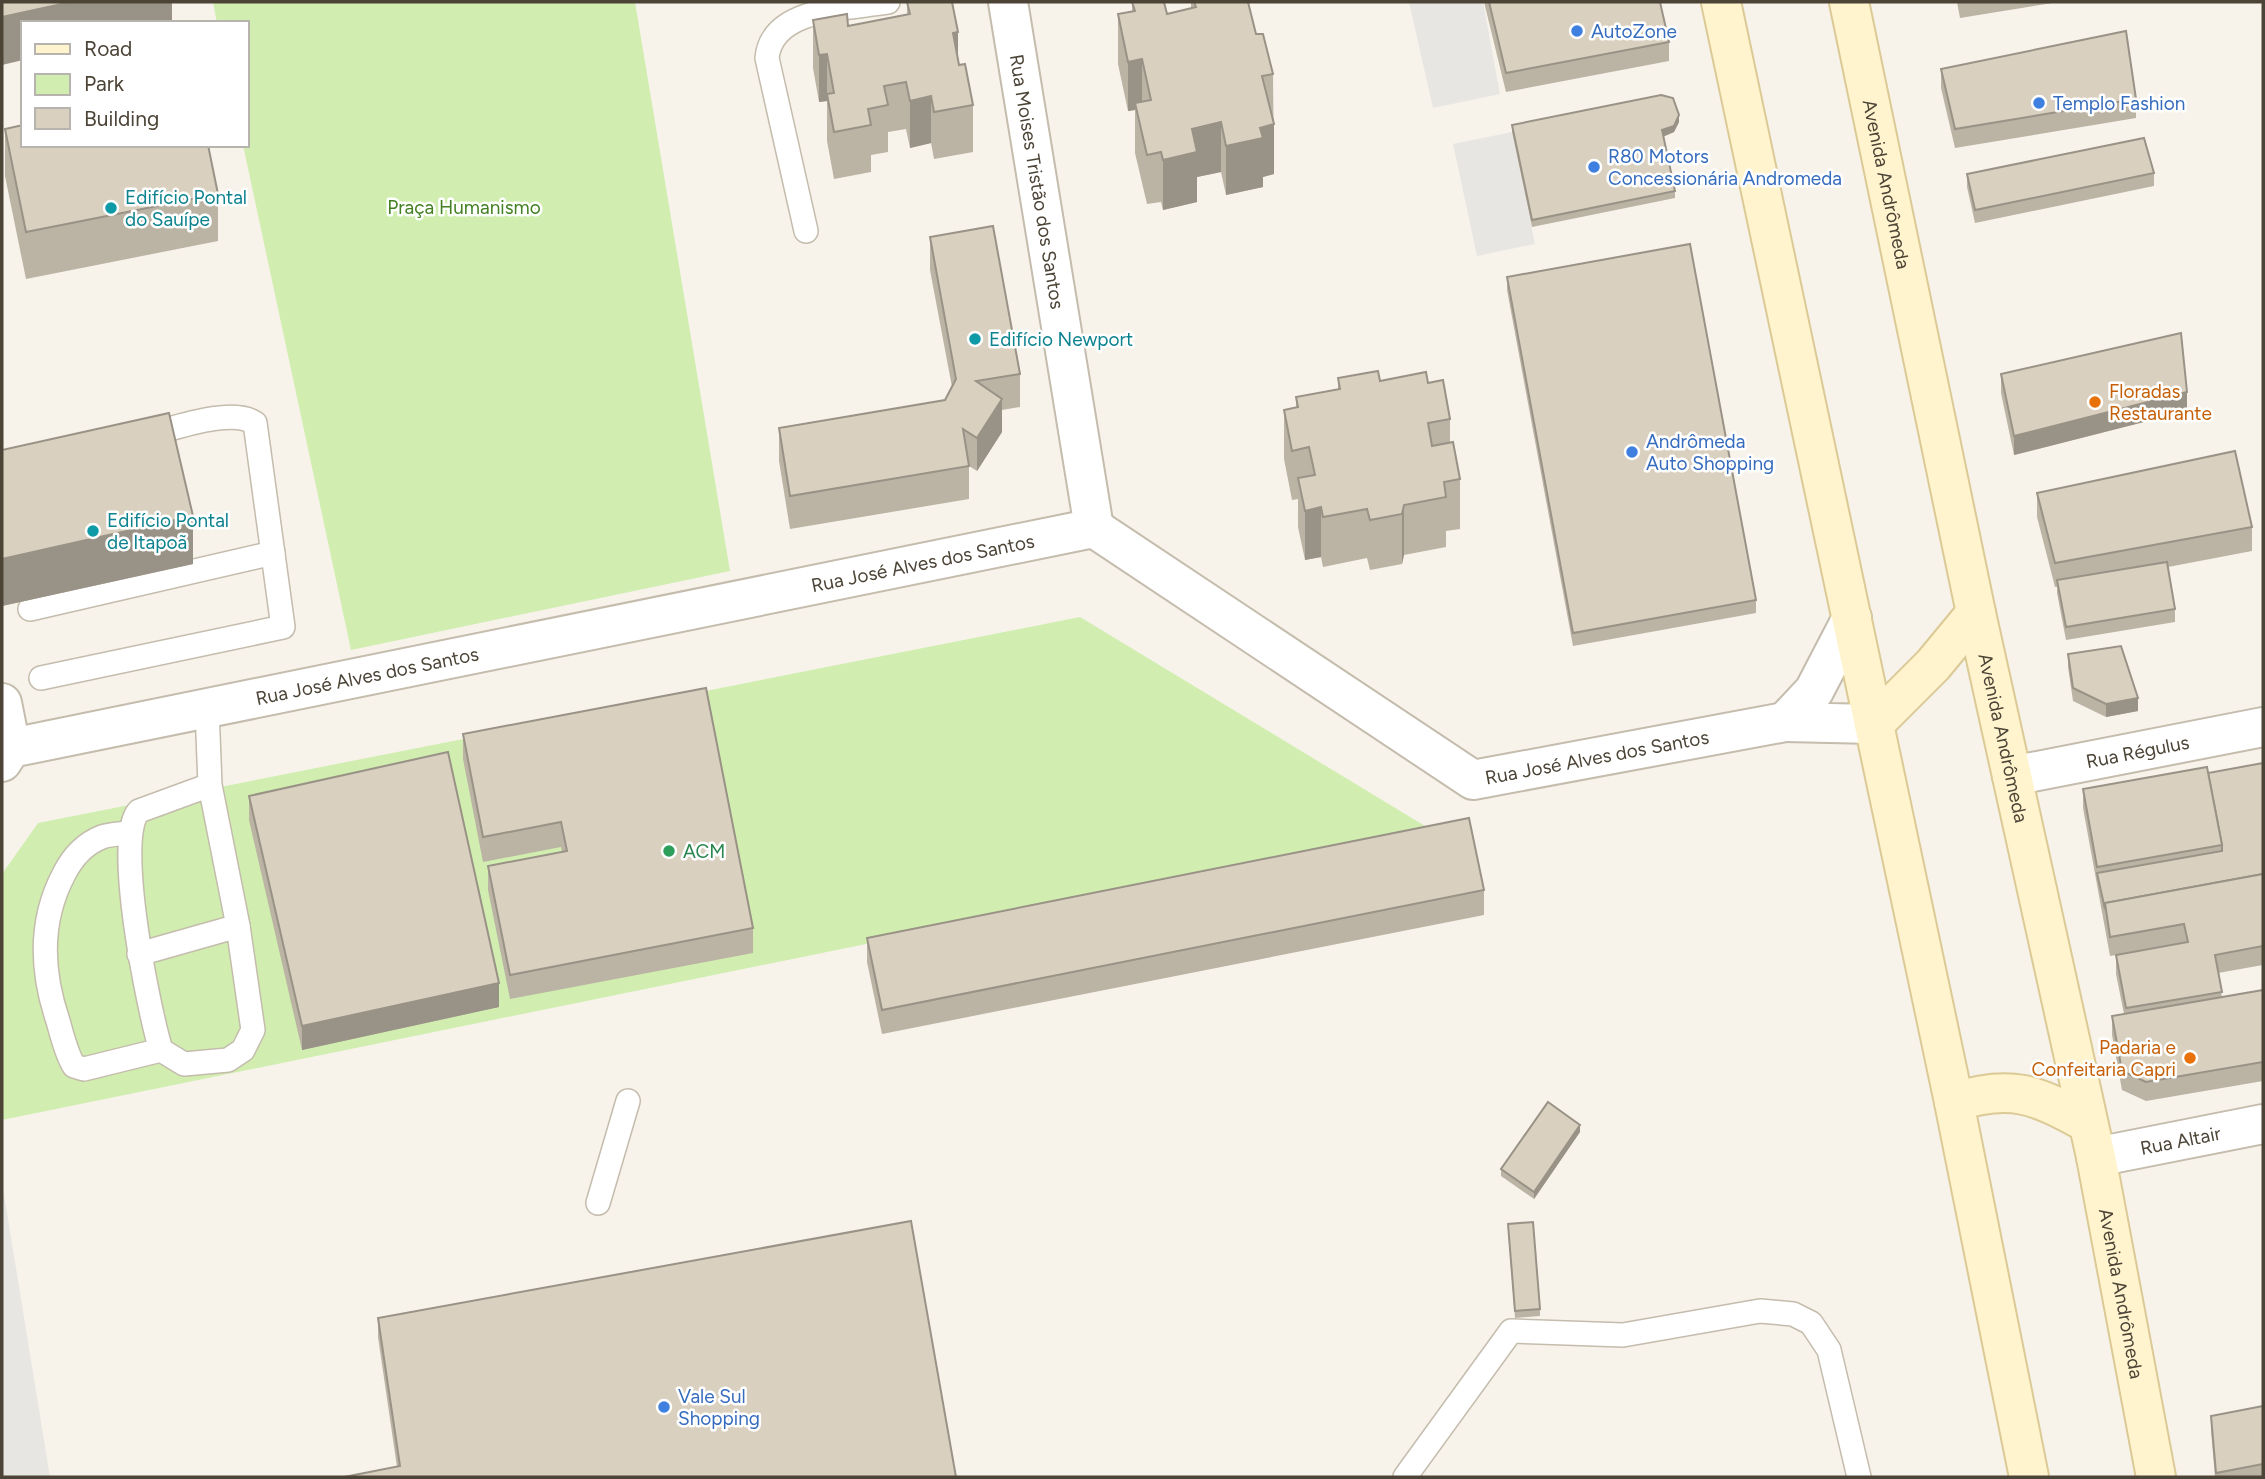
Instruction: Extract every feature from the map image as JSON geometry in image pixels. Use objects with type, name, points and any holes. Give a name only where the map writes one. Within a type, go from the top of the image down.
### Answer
[{"type":"main road","points":[[1721,2],[1954,1102],[2029,1477]]},
{"type":"main road","name":"Avenida Andrômeda","points":[[1849,2],[1976,612],[2091,1140],[2156,1477]]},
{"type":"main road","points":[[1874,724],[1933,665],[1976,612]]},
{"type":"main road","points":[[1954,1102],[1986,1092],[2020,1092],[2091,1140]]},
{"type":"street","name":"Rua Moises Tristão dos Santos","points":[[1008,2],[1094,528]]},
{"type":"street","name":"Rua José Alves dos Santos","points":[[7,755],[207,709],[1094,528],[1474,780],[1785,722],[1874,724]]},
{"type":"street","points":[[1785,722],[1814,691],[1852,618]]},
{"type":"street","points":[[2,703],[7,755]]},
{"type":"street","name":"Rua Régulus","points":[[2012,776],[2263,727]]},
{"type":"street","name":"Rua Altair","points":[[2091,1140],[2263,1124]]},
{"type":"lane","points":[[806,230],[767,58],[769,44],[782,27],[804,17],[888,2]]},
{"type":"lane","points":[[41,677],[283,627],[255,424],[246,417],[230,416],[124,440]]},
{"type":"lane","points":[[30,609],[273,553]]},
{"type":"lane","points":[[207,709],[210,785],[238,926],[253,1030],[250,1041],[228,1060],[184,1064],[161,1050],[149,1013],[139,954],[128,833],[139,811],[210,785]]},
{"type":"lane","points":[[128,833],[102,837],[71,862],[49,911],[44,931],[45,969],[51,1001],[71,1062],[76,1068],[84,1069],[161,1050]]},
{"type":"lane","points":[[139,954],[238,926]]},
{"type":"lane","points":[[598,1203],[628,1101]]},
{"type":"lane","points":[[1405,1477],[1511,1331],[1623,1335],[1777,1310],[1811,1323],[1829,1350],[1859,1477]]},
{"type":"green space","name":"Praça Humanismo","points":[[213,2],[635,2],[730,571],[351,650],[243,147],[248,147],[248,21],[217,21]]},
{"type":"green space","name":"ACM","points":[[1080,617],[1430,829],[2,1120],[2,874],[38,823]]},
{"type":"shaded area","points":[[1409,2],[1483,2],[1500,94],[1433,108]]},
{"type":"shaded area","points":[[1512,132],[1535,244],[1477,256],[1453,144]]},
{"type":"shaded area","points":[[2,1182],[50,1477],[2,1477]]},
{"type":"building","points":[[2,2],[71,2],[2,17]]},
{"type":"building","points":[[907,2],[952,2],[958,32],[953,33],[959,65],[965,64],[973,105],[934,112],[931,96],[910,101],[906,82],[884,86],[888,105],[868,109],[871,125],[834,132],[827,94],[834,93],[827,54],[819,55],[813,20],[847,14],[848,26],[910,14]]},
{"type":"building","points":[[1132,2],[1164,2],[1167,14],[1196,7],[1194,2],[1248,2],[1256,34],[1263,34],[1273,74],[1262,76],[1274,124],[1260,128],[1263,138],[1226,146],[1221,122],[1192,129],[1197,152],[1163,160],[1161,152],[1147,155],[1135,103],[1151,100],[1142,59],[1128,62],[1118,14],[1135,11]]},
{"type":"building","name":"AutoZone","points":[[1489,2],[1660,2],[1669,42],[1506,73]]},
{"type":"building","name":"Templo Fashion","points":[[2126,31],[2136,99],[1955,129],[1941,69]]},
{"type":"building","name":"R80 Motors Concessionária Andromeda","points":[[1661,95],[1673,98],[1679,115],[1674,126],[1662,130],[1675,191],[1532,220],[1512,125]]},
{"type":"building","points":[[21,125],[21,147],[208,147],[218,194],[26,232],[5,129]]},
{"type":"building","points":[[2144,138],[2154,173],[1975,210],[1967,174]]},
{"type":"building","name":"Edifício Newport","points":[[993,226],[1020,374],[976,381],[1002,399],[977,438],[963,429],[969,466],[790,496],[779,428],[945,400],[956,379],[930,237]]},
{"type":"building","name":"Andrômeda Auto Shopping","points":[[1690,244],[1756,600],[1573,633],[1507,277]]},
{"type":"building","name":"Floradas Restaurante","points":[[2181,333],[2187,392],[2014,436],[2001,374]]},
{"type":"building","points":[[1378,371],[1380,381],[1426,372],[1428,383],[1443,380],[1450,419],[1428,423],[1432,446],[1453,442],[1460,479],[1444,482],[1446,497],[1404,505],[1402,514],[1370,520],[1367,509],[1323,517],[1321,507],[1305,511],[1298,478],[1315,475],[1309,447],[1292,451],[1284,410],[1298,407],[1296,397],[1340,389],[1338,378]]},
{"type":"building","points":[[169,413],[193,516],[2,559],[2,450]]},
{"type":"building","points":[[2235,451],[2252,527],[2055,563],[2037,493]]},
{"type":"building","points":[[2167,562],[2175,609],[2066,627],[2057,580]]},
{"type":"building","points":[[2121,646],[2138,698],[2106,704],[2073,688],[2068,654]]},
{"type":"building","points":[[706,688],[753,928],[510,975],[488,866],[567,851],[561,822],[483,837],[463,734]]},
{"type":"building","points":[[448,752],[499,983],[302,1026],[249,796]]},
{"type":"building","points":[[2263,763],[2263,874],[2105,903],[2105,909],[2097,873],[2222,851],[2208,773]]},
{"type":"building","points":[[2207,767],[2222,845],[2097,867],[2083,789]]},
{"type":"building","points":[[1469,818],[1484,890],[882,1010],[867,938]]},
{"type":"building","points":[[2263,874],[2263,946],[2215,955],[2222,992],[2126,1008],[2116,955],[2188,942],[2184,924],[2110,937],[2105,903]]},
{"type":"building","name":"Padaria e Confeitaria Capri","points":[[2263,990],[2263,1062],[2146,1082],[2122,1071],[2112,1016]]},
{"type":"building","points":[[1548,1102],[1580,1125],[1534,1192],[1501,1169]]},
{"type":"building","name":"Vale Sul Shopping","points":[[911,1221],[956,1477],[344,1477],[400,1466],[378,1318]]},
{"type":"building","points":[[1533,1222],[1540,1309],[1515,1311],[1508,1224]]},
{"type":"building","points":[[2263,1406],[2263,1464],[2216,1473],[2211,1416]]},
{"type":"place","name":"AutoZone","points":[[1577,31]]},
{"type":"place","name":"Templo Fashion","points":[[2039,103]]},
{"type":"place","name":"R80 Motors Concessionária Andromeda","points":[[1594,167]]},
{"type":"place","name":"Edifício Pontal do Sauípe","points":[[111,208]]},
{"type":"place","name":"Edifício Newport","points":[[975,339]]},
{"type":"place","name":"Floradas Restaurante","points":[[2095,402]]},
{"type":"place","name":"Andrômeda Auto Shopping","points":[[1632,452]]},
{"type":"place","name":"Edifício Pontal de Itapoã","points":[[93,531]]},
{"type":"place","name":"ACM","points":[[669,851]]},
{"type":"place","name":"Padaria e Confeitaria Capri","points":[[2190,1058]]},
{"type":"place","name":"Vale Sul Shopping","points":[[664,1407]]}]
